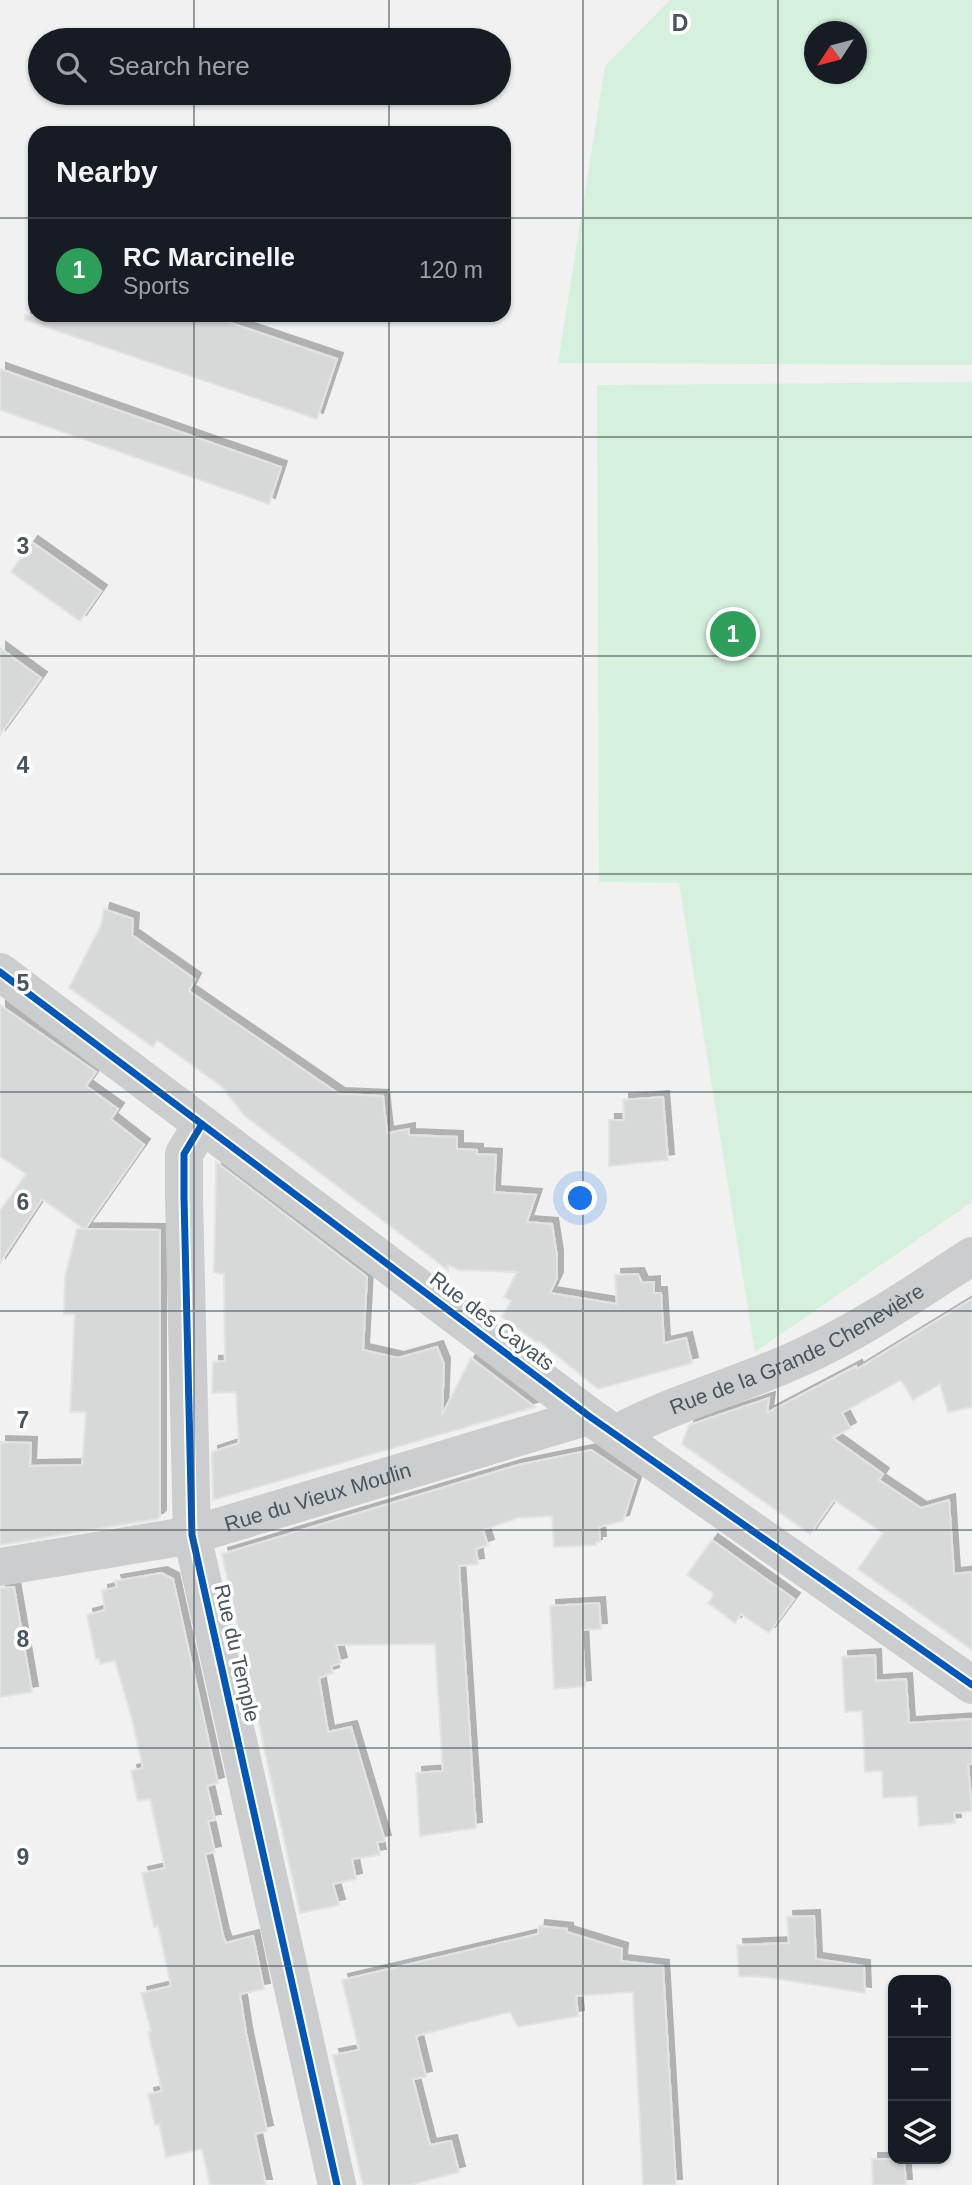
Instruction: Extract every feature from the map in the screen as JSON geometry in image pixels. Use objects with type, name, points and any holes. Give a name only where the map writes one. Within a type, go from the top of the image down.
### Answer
[{"type":"street","name":"Rue des Cayats","points":[[0,972],[603,1425],[972,1685]]},
{"type":"street","name":"Rue du Temple","points":[[202,1124],[184,1154],[192,1535],[337,2185]]},
{"type":"street","name":"Rue de la Grande Chenevière","points":[[603,1425],[649,1416],[793,1362],[877,1318],[972,1256]]},
{"type":"street","name":"Rue du Vieux Moulin","points":[[0,1567],[192,1535],[603,1425]]},
{"type":"green space","points":[[670,0],[972,0],[972,365],[558,363],[605,66]]},
{"type":"green space","points":[[972,382],[972,1202],[755,1352],[679,883],[599,882],[597,385]]},
{"type":"building","points":[[31,322],[228,322],[337,359],[317,419]]},
{"type":"building","points":[[0,369],[281,467],[269,504],[0,410]]},
{"type":"building","points":[[32,542],[101,591],[80,621],[11,572]]},
{"type":"building","points":[[0,648],[41,678],[0,735]]},
{"type":"building","points":[[104,909],[133,919],[132,935],[195,979],[189,991],[339,1094],[383,1096],[387,1133],[409,1129],[409,1135],[457,1137],[457,1149],[496,1155],[494,1192],[536,1195],[527,1222],[552,1224],[557,1278],[550,1293],[617,1304],[615,1275],[638,1274],[642,1283],[654,1282],[654,1293],[661,1293],[664,1343],[686,1338],[692,1363],[598,1389],[539,1341],[538,1343],[502,1317],[511,1301],[504,1297],[517,1272],[458,1270],[448,1265],[448,1270],[245,1116],[221,1086],[157,1040],[153,1047],[69,988],[101,925]]},
{"type":"building","points":[[0,1005],[96,1072],[86,1086],[118,1109],[111,1119],[144,1145],[85,1229],[160,1230],[160,1516],[157,1519],[0,1545],[0,1442],[31,1443],[30,1466],[82,1465],[86,1412],[70,1412],[75,1314],[64,1314],[65,1277],[77,1229],[84,1229],[42,1199],[0,1263],[0,1211],[26,1174],[0,1156]]},
{"type":"building","points":[[663,1097],[668,1160],[609,1166],[609,1120],[624,1120],[623,1100]]},
{"type":"building","points":[[216,1162],[367,1277],[363,1350],[398,1358],[437,1347],[444,1364],[442,1415],[471,1358],[535,1407],[213,1500],[212,1452],[239,1443],[236,1392],[212,1393],[213,1362],[225,1361],[224,1274],[214,1272]]},
{"type":"building","points":[[972,1299],[972,1407],[948,1412],[940,1384],[913,1400],[901,1380],[842,1413],[850,1428],[833,1438],[883,1474],[879,1480],[921,1508],[949,1500],[954,1574],[972,1572],[972,1650],[858,1569],[883,1533],[834,1500],[810,1534],[682,1444],[689,1425],[769,1398],[767,1413],[856,1366],[857,1369]]},
{"type":"building","points":[[591,1450],[636,1480],[623,1521],[599,1527],[600,1542],[596,1542],[596,1545],[554,1547],[552,1516],[518,1518],[483,1530],[488,1545],[476,1549],[478,1564],[459,1566],[476,1828],[420,1836],[416,1773],[443,1771],[435,1644],[336,1645],[341,1663],[331,1666],[333,1673],[319,1678],[328,1732],[351,1727],[385,1841],[377,1842],[380,1855],[352,1859],[356,1879],[333,1884],[339,1905],[300,1913],[222,1554],[518,1465]]},
{"type":"building","points":[[712,1540],[794,1599],[769,1633],[741,1614],[735,1623],[708,1603],[714,1594],[687,1575]]},
{"type":"building","points":[[161,1573],[173,1579],[218,1783],[207,1786],[215,1820],[208,1821],[215,1852],[205,1854],[223,1935],[226,1943],[253,1936],[264,1989],[240,1994],[267,2131],[255,2134],[266,2185],[210,2185],[202,2149],[166,2157],[159,2124],[155,2125],[148,2094],[162,2091],[141,1993],[171,1986],[158,1926],[154,1927],[142,1873],[165,1868],[150,1799],[138,1801],[131,1771],[143,1768],[115,1661],[100,1664],[99,1658],[96,1659],[87,1615],[105,1610],[102,1591],[117,1587],[115,1581]]},
{"type":"building","points":[[14,1587],[32,1692],[0,1697],[0,1588]]},
{"type":"building","points":[[599,1603],[601,1629],[582,1630],[585,1686],[554,1689],[550,1606]]},
{"type":"building","points":[[875,1655],[876,1681],[906,1679],[909,1723],[972,1719],[972,1764],[968,1764],[972,1811],[954,1813],[955,1823],[919,1826],[917,1796],[883,1798],[882,1771],[865,1772],[862,1711],[845,1712],[842,1657]]},
{"type":"building","points":[[814,1916],[816,1959],[864,1966],[865,1993],[766,1977],[739,1976],[737,1945],[789,1943],[787,1917]]},
{"type":"building","points":[[539,1926],[567,1929],[567,1932],[622,1949],[621,1961],[663,1966],[676,2185],[643,2185],[633,1992],[576,1996],[578,2016],[518,2027],[510,2012],[416,2036],[426,2077],[413,2079],[430,2145],[451,2141],[459,2172],[411,2185],[363,2185],[333,2055],[359,2050],[342,1980],[538,1934]]},
{"type":"building","points":[[872,2159],[888,2159],[888,2164],[904,2164],[906,2185],[873,2185]]},
{"type":"cycle path","points":[[0,972],[589,1416],[972,1685]]},
{"type":"cycle path","points":[[202,1124],[184,1154],[192,1535],[337,2185]]},
{"type":"place","name":"RC Marcinelle","points":[[733,634]]}]
